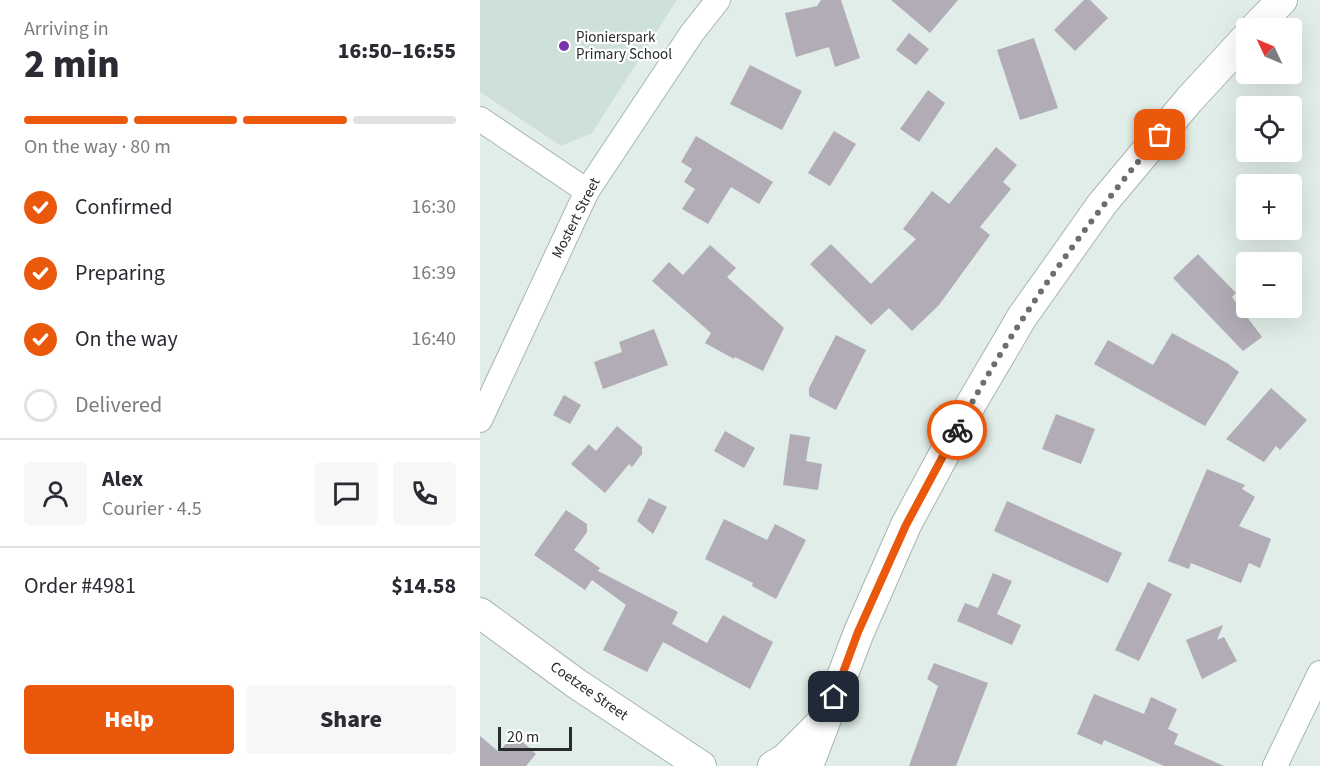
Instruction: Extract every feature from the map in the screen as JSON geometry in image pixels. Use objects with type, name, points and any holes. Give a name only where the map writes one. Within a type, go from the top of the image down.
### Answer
[{"type":"street","name":"Mostert Street","points":[[480,420],[587,191],[693,33],[718,0]]},
{"type":"street","points":[[1265,18],[1282,0]]},
{"type":"street","points":[[808,766],[858,632],[906,525],[971,404],[1022,316],[1102,204],[1189,100],[1236,49]]},
{"type":"street","points":[[480,119],[587,191]]},
{"type":"street","name":"Coetzee Street","points":[[480,613],[577,684],[700,766]]},
{"type":"street","points":[[1275,766],[1320,673]]},
{"type":"street","points":[[773,766],[785,759],[826,718]]},
{"type":"shaded area","name":"Pionierspark Primary School","points":[[480,0],[677,0],[592,133],[561,146],[480,92]]},
{"type":"building","points":[[821,0],[841,0],[860,58],[835,67],[829,47],[796,57],[785,13],[817,6]]},
{"type":"building","points":[[891,0],[958,0],[930,33]]},
{"type":"building","points":[[1084,0],[1090,0],[1108,18],[1075,51],[1054,30]]},
{"type":"building","points":[[909,33],[929,49],[916,65],[896,50]]},
{"type":"building","points":[[1034,38],[1058,108],[1020,120],[997,50]]},
{"type":"building","points":[[750,65],[802,91],[782,130],[730,104]]},
{"type":"building","points":[[928,90],[945,103],[919,142],[900,129]]},
{"type":"building","points":[[834,131],[856,144],[830,186],[808,173]]},
{"type":"building","points":[[696,136],[773,182],[759,204],[731,187],[708,224],[682,209],[695,189],[684,182],[692,169],[681,162]]},
{"type":"building","points":[[996,147],[1017,165],[1003,182],[1011,189],[980,227],[990,235],[939,305],[912,331],[889,308],[871,325],[810,264],[831,244],[871,284],[916,239],[903,229],[932,191],[949,204]]},
{"type":"building","points":[[710,245],[736,268],[727,277],[784,328],[763,371],[735,357],[734,359],[705,343],[711,333],[652,281],[669,262],[683,275]]},
{"type":"building","points":[[1198,254],[1236,293],[1232,297],[1236,302],[1236,318],[1248,318],[1262,337],[1243,351],[1173,278]]},
{"type":"building","points":[[654,329],[668,365],[603,389],[594,362],[622,352],[619,342]]},
{"type":"building","points":[[1172,333],[1239,372],[1205,426],[1094,364],[1108,340],[1153,365]]},
{"type":"building","points":[[836,335],[866,350],[836,410],[809,396],[809,388]]},
{"type":"building","points":[[1271,388],[1307,420],[1280,450],[1276,446],[1264,462],[1226,439]]},
{"type":"building","points":[[564,395],[581,405],[570,424],[553,415]]},
{"type":"building","points":[[1056,414],[1095,429],[1081,464],[1042,449]]},
{"type":"building","points":[[617,426],[642,447],[642,454],[632,467],[629,464],[605,493],[571,464],[589,444],[596,451]]},
{"type":"building","points":[[725,431],[755,448],[744,468],[714,451]]},
{"type":"building","points":[[790,434],[810,437],[806,461],[822,464],[818,490],[783,485]]},
{"type":"building","points":[[1207,469],[1245,485],[1242,489],[1255,497],[1239,526],[1271,539],[1260,568],[1249,563],[1241,583],[1191,563],[1189,569],[1168,561]]},
{"type":"building","points":[[649,498],[667,507],[653,534],[637,521]]},
{"type":"building","points":[[1007,501],[1122,553],[1108,583],[994,531]]},
{"type":"building","points":[[566,510],[587,524],[587,532],[574,550],[600,568],[598,571],[678,612],[672,624],[707,643],[723,615],[773,642],[750,689],[663,642],[647,672],[603,650],[626,605],[592,580],[585,590],[534,555]]},
{"type":"building","points":[[724,519],[767,540],[775,524],[806,540],[776,599],[752,586],[753,583],[705,559]]},
{"type":"building","points":[[993,573],[1012,581],[997,614],[1021,625],[1012,645],[957,621],[965,603],[978,608]]},
{"type":"building","points":[[1148,582],[1172,594],[1139,661],[1115,650]]},
{"type":"building","points":[[1223,625],[1217,640],[1224,637],[1237,661],[1202,679],[1186,640]]},
{"type":"building","points":[[934,663],[988,683],[956,766],[909,766],[938,686],[927,679]]},
{"type":"building","points":[[1094,694],[1144,714],[1151,697],[1177,709],[1168,729],[1178,734],[1174,744],[1224,766],[1164,766],[1104,740],[1102,745],[1077,734]]},
{"type":"building","points":[[514,734],[536,754],[526,766],[480,766],[480,736],[499,752]]},
{"type":"way so far","points":[[957,430],[1022,316],[1102,204],[1160,135]]},
{"type":"place","name":"Pionierspark Primary School","points":[[564,46]]},
{"type":"route","points":[[834,697],[858,632],[906,525],[957,430]]}]
